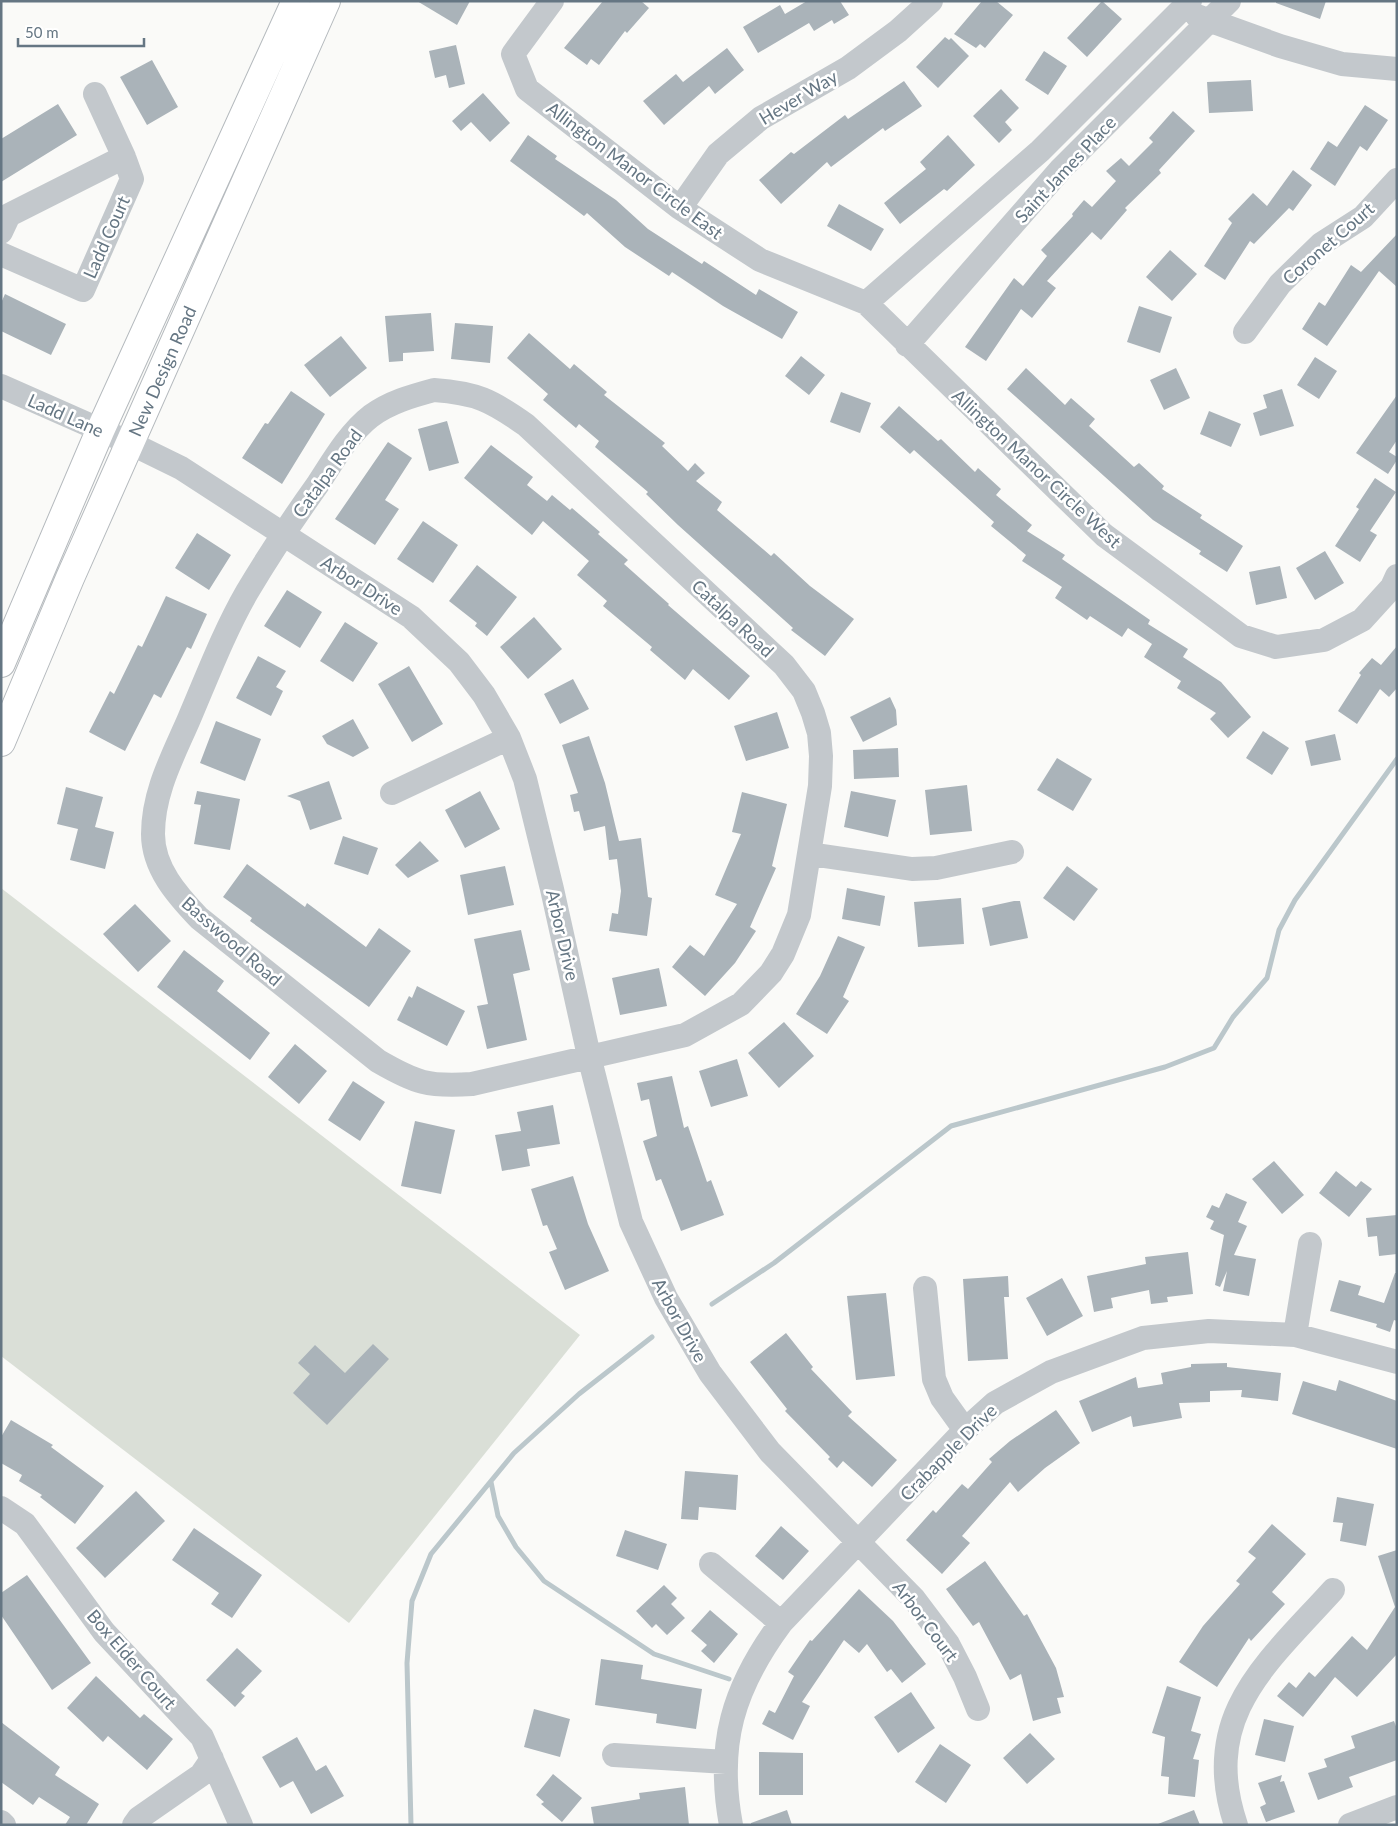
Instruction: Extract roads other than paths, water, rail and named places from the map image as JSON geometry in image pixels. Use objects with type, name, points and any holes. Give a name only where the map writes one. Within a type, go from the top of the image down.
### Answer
[{"type":"main road","name":"New Design Road","points":[[1,663],[100,431],[296,1]]},
{"type":"main road","name":"New Design Road","points":[[1,742],[130,443],[326,1]]},
{"type":"street","name":"Allington Manor Circle East","points":[[552,1],[513,54],[527,89],[680,208],[760,260],[866,302],[908,344]]},
{"type":"street","name":"Hever Way","points":[[680,208],[718,154],[760,118],[848,68],[898,31],[931,1]]},
{"type":"street","name":"Saint James Place","points":[[908,344],[1061,169],[1229,1]]},
{"type":"street","name":"Saint James Place","points":[[866,302],[1040,150],[1181,4]]},
{"type":"street","points":[[1181,4],[1210,22],[1280,46],[1342,64],[1397,69]]},
{"type":"street","name":"Ladd Court","points":[[1,254],[83,290],[132,179],[95,94]]},
{"type":"street","points":[[1,232],[9,215],[124,157]]},
{"type":"street","name":"Coronet Court","points":[[1245,332],[1280,284],[1321,244],[1363,217],[1397,180]]},
{"type":"street","name":"Allington Manor Circle West","points":[[908,344],[1104,535],[1241,636],[1276,647],[1324,640],[1362,620],[1392,587],[1397,576]]},
{"type":"street","name":"Ladd Lane","points":[[1,386],[130,443]]},
{"type":"street","name":"Catalpa Road","points":[[283,533],[344,445],[371,416],[398,400],[434,390],[465,393],[495,403],[526,425],[784,665],[804,691],[819,733],[821,756],[820,786],[799,915],[792,934],[775,967],[757,989],[741,1004],[685,1035],[590,1056]]},
{"type":"street","name":"Arbor Drive","points":[[130,443],[181,468],[411,617],[459,662],[484,695],[509,738],[525,779],[631,1222],[666,1298],[710,1373],[770,1452],[859,1542]]},
{"type":"street","name":"Basswood Road","points":[[283,533],[247,593],[228,630],[160,786],[153,835],[155,853],[165,876],[179,896],[199,918],[378,1061],[402,1075],[425,1084],[472,1084],[590,1056]]},
{"type":"street","points":[[392,793],[509,738]]},
{"type":"street","points":[[810,854],[912,869],[936,868],[1012,852]]},
{"type":"street","points":[[1295,1335],[1310,1244]]},
{"type":"street","points":[[925,1288],[934,1380],[942,1398],[966,1430]]},
{"type":"street","name":"Crabapple Drive","points":[[730,1825],[725,1797],[729,1724],[742,1685],[763,1648],[781,1623],[966,1430],[995,1404],[1052,1372],[1142,1338],[1209,1331],[1295,1335],[1397,1362]]},
{"type":"street","name":"Box Elder Court","points":[[1,1508],[25,1524],[104,1632],[202,1737],[241,1825]]},
{"type":"street","name":"Arbor Court","points":[[859,1542],[914,1599],[948,1644],[966,1677],[978,1709]]},
{"type":"street","points":[[711,1564],[781,1623]]},
{"type":"street","points":[[1236,1825],[1230,1807],[1225,1752],[1230,1726],[1241,1699],[1265,1666],[1334,1590]]},
{"type":"street","points":[[614,1755],[726,1762]]},
{"type":"street","points":[[134,1825],[139,1818],[201,1775],[212,1759]]},
{"type":"street","points":[[1350,1825],[1397,1807]]},
{"type":"street","points":[[1,1822],[4,1825]]},
{"type":"waterway","points":[[712,1304],[774,1263],[951,1126],[1165,1067],[1214,1048],[1233,1017],[1267,978],[1279,930],[1295,900],[1397,759]]},
{"type":"waterway","points":[[411,1825],[407,1663],[412,1601],[431,1554],[514,1453],[579,1394],[652,1337]]},
{"type":"waterway","points":[[491,1482],[498,1516],[516,1547],[544,1581],[654,1654],[729,1679]]}]
